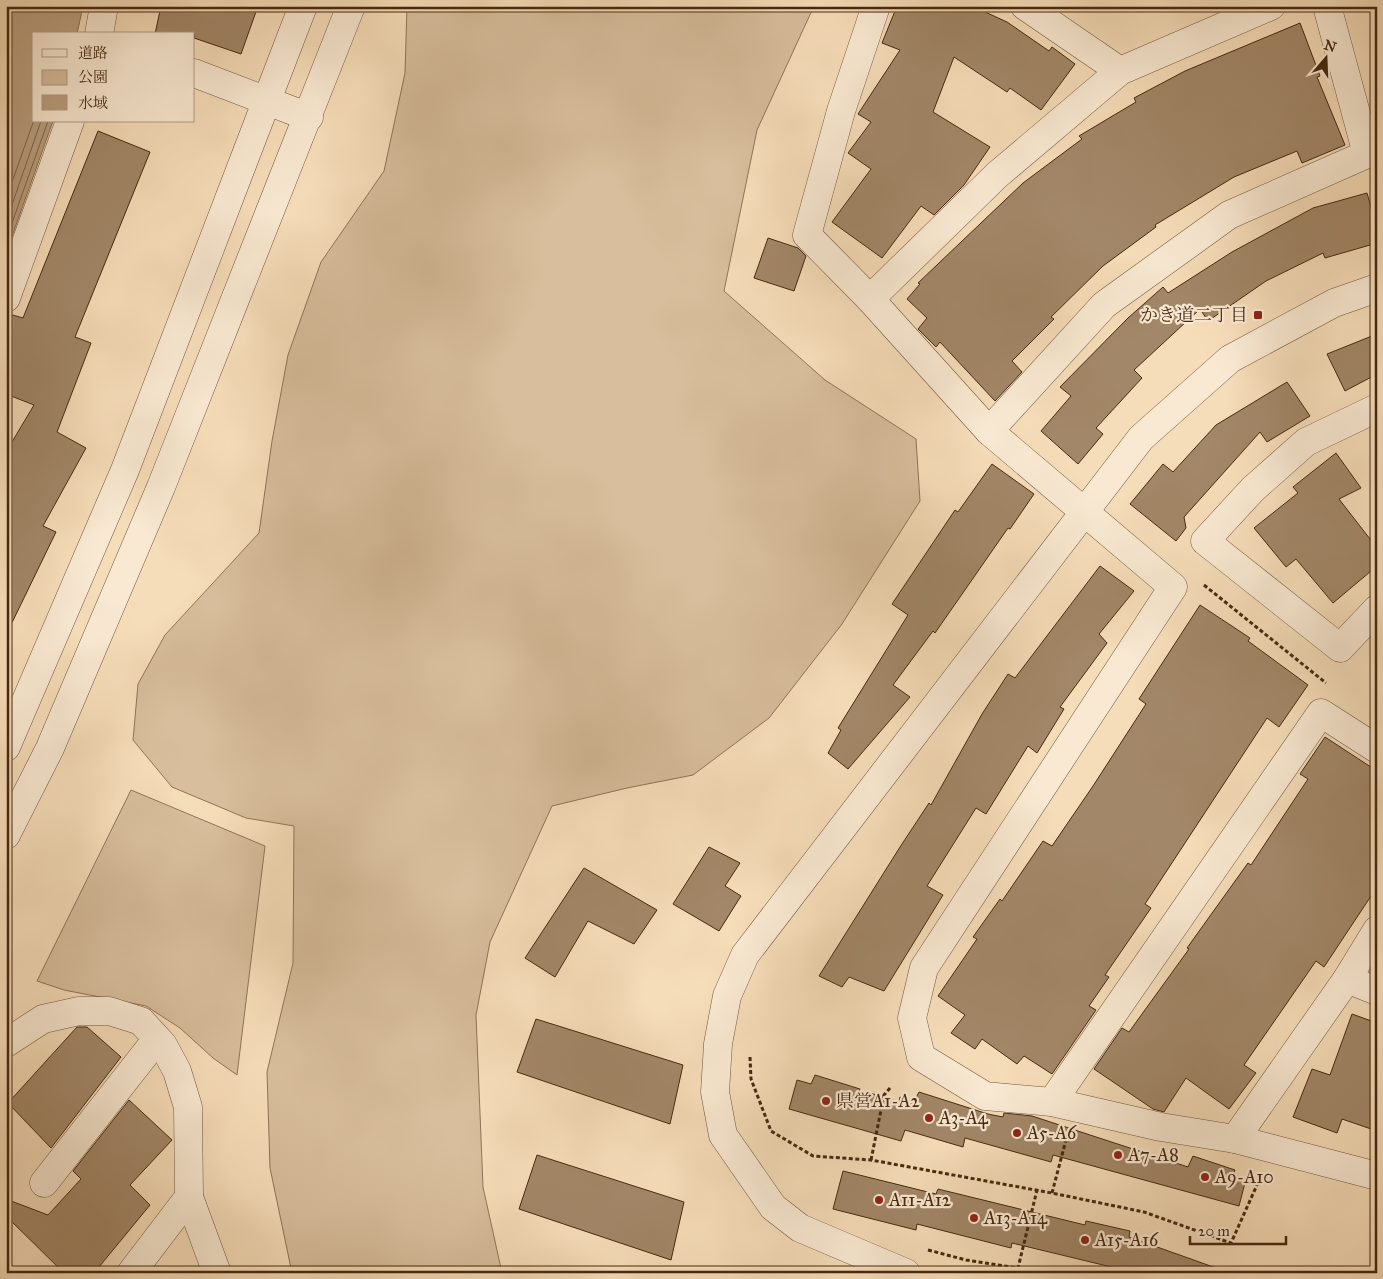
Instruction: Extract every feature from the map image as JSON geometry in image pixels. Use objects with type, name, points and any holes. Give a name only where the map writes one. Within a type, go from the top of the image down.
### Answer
[{"type":"street","points":[[99,32],[104,6]]},
{"type":"street","points":[[50,748],[9,735],[125,470],[303,6]]},
{"type":"street","points":[[6,835],[50,748],[161,487],[309,117],[351,6]]},
{"type":"street","points":[[876,6],[841,111],[807,235],[870,299],[989,431],[1173,587],[924,968],[912,1018],[921,1057],[986,1096],[1052,1102],[1161,1127],[1236,1140],[1273,1151],[1377,1176]]},
{"type":"street","points":[[1025,6],[1120,71]]},
{"type":"street","points":[[870,299],[997,175],[1120,71],[1271,6]]},
{"type":"street","points":[[989,431],[1104,305],[1229,215],[1372,154],[1327,6]]},
{"type":"street","points":[[195,74],[309,117]]},
{"type":"street","points":[[6,298],[70,122]]},
{"type":"street","points":[[906,1273],[879,1268],[800,1228],[773,1207],[723,1135],[715,1092],[718,1044],[727,996],[745,956],[1141,438],[1230,359],[1334,302],[1377,288]]},
{"type":"street","points":[[1377,408],[1306,442],[1253,489],[1205,541],[1340,648],[1377,609]]},
{"type":"street","points":[[1052,1102],[1321,713],[1377,749]]},
{"type":"street","points":[[1236,1140],[1347,979],[1377,930]]},
{"type":"street","points":[[1347,979],[1377,991]]},
{"type":"street","points":[[6,1043],[44,1019],[79,1011],[109,1011],[141,1021],[157,1039],[177,1071],[188,1107],[189,1196],[217,1273]]},
{"type":"street","points":[[44,1183],[157,1039]]},
{"type":"street","points":[[131,1273],[189,1196]]},
{"type":"path","points":[[1203,584],[1331,687]]},
{"type":"path","points":[[750,1053],[751,1079],[771,1131],[813,1156],[872,1160],[1037,1190],[1144,1212],[1232,1243],[1273,1151]]},
{"type":"path","points":[[872,1160],[884,1095],[891,1087]]},
{"type":"path","points":[[1052,1193],[1072,1117],[1084,1109]]},
{"type":"path","points":[[919,1248],[966,1260],[1018,1268],[1037,1190]]},
{"type":"green space","points":[[407,6],[814,6],[757,130],[724,291],[825,380],[916,439],[920,501],[842,624],[769,718],[693,775],[552,806],[490,942],[476,1015],[483,1187],[502,1273],[292,1273],[270,1168],[267,1072],[293,963],[294,826],[246,818],[172,787],[133,740],[138,684],[165,635],[259,533],[272,441],[288,355],[321,262],[384,171],[405,73]]},
{"type":"green space","points":[[131,790],[265,846],[237,1075],[213,1058],[180,1028],[146,1006],[64,990],[37,981]]},
{"type":"water","points":[[6,6],[83,6],[77,32],[32,32],[32,122],[53,122],[6,253]]},
{"type":"building","points":[[161,6],[258,6],[241,54],[195,38],[195,32],[155,32]]},
{"type":"building","points":[[897,6],[972,6],[1007,22],[1049,51],[1052,47],[1075,64],[1041,110],[1010,88],[1007,92],[954,57],[933,112],[990,147],[964,185],[934,215],[921,206],[882,258],[832,222],[871,169],[848,153],[871,122],[858,114],[900,50],[882,43]]},
{"type":"building","points":[[1300,23],[1320,76],[1317,77],[1345,145],[1302,163],[1297,151],[1234,177],[1155,225],[1156,227],[1103,266],[1051,317],[1054,319],[1012,361],[1022,372],[995,401],[940,342],[936,347],[918,329],[927,318],[907,299],[920,284],[918,283],[1023,183],[1082,139],[1079,136],[1136,102],[1134,98],[1185,71]]},
{"type":"building","points":[[98,131],[150,152],[75,337],[91,343],[57,432],[86,448],[43,526],[56,532],[6,635],[6,452],[34,405],[6,394],[6,313],[23,318]]},
{"type":"building","points":[[1367,193],[1377,228],[1377,243],[1325,258],[1323,253],[1266,281],[1208,321],[1200,309],[1134,370],[1142,378],[1096,428],[1103,434],[1078,464],[1041,431],[1071,396],[1060,387],[1128,318],[1163,287],[1168,293],[1232,252],[1313,208]]},
{"type":"building","points":[[768,238],[798,248],[806,256],[794,291],[754,278]]},
{"type":"building","points":[[1377,334],[1377,374],[1345,391],[1327,354]]},
{"type":"building","points":[[1287,382],[1310,416],[1267,442],[1260,432],[1184,517],[1186,528],[1176,541],[1130,504],[1163,464],[1173,472],[1216,425]]},
{"type":"building","points":[[1336,453],[1361,488],[1339,499],[1377,548],[1377,566],[1333,603],[1296,559],[1286,567],[1254,528],[1298,493],[1293,487]]},
{"type":"building","points":[[992,464],[1034,494],[935,633],[933,631],[893,685],[910,697],[848,769],[828,753],[841,730],[838,728],[908,615],[892,604],[955,510],[958,512]]},
{"type":"building","points":[[1100,566],[1134,591],[1099,634],[1107,643],[1060,707],[1064,709],[1037,753],[1028,746],[986,814],[976,808],[927,886],[943,895],[884,991],[849,977],[842,987],[819,976],[900,847],[929,803],[931,805],[982,714],[1008,674],[1015,678]]},
{"type":"building","points":[[1200,605],[1250,638],[1248,641],[1308,685],[1279,727],[1267,718],[1145,904],[1151,908],[1105,975],[1109,977],[1089,1006],[1096,1010],[1052,1074],[1024,1056],[1017,1064],[982,1039],[975,1049],[951,1033],[965,1015],[938,996],[977,939],[973,937],[1000,899],[1002,901],[1043,841],[1052,846],[1093,786],[1146,704],[1139,699]]},
{"type":"building","points":[[1325,737],[1377,771],[1377,887],[1324,967],[1316,961],[1244,1065],[1256,1073],[1229,1109],[1186,1078],[1164,1112],[1153,1109],[1094,1069],[1122,1028],[1129,1032],[1248,863],[1251,865],[1308,779],[1300,774]]},
{"type":"building","points":[[709,847],[740,863],[725,886],[741,896],[719,931],[673,904]]},
{"type":"building","points":[[584,868],[657,910],[634,944],[588,921],[555,977],[525,958]]},
{"type":"building","points":[[1352,1014],[1377,1023],[1377,1131],[1342,1119],[1337,1133],[1293,1117],[1312,1069],[1330,1075]]},
{"type":"building","points":[[536,1019],[683,1065],[670,1124],[517,1072]]},
{"type":"building","points":[[77,1027],[87,1027],[121,1057],[51,1148],[8,1103]]},
{"type":"building","points":[[815,1075],[860,1089],[854,1103],[861,1107],[870,1093],[899,1102],[900,1097],[914,1102],[919,1092],[988,1114],[1003,1117],[1004,1113],[1032,1116],[1188,1167],[1193,1156],[1235,1170],[1233,1175],[1246,1179],[1239,1206],[1053,1155],[1051,1162],[965,1138],[963,1147],[905,1130],[901,1141],[789,1109],[797,1080],[811,1084]]},
{"type":"building","points":[[129,1100],[172,1140],[130,1185],[150,1205],[94,1273],[64,1273],[6,1216],[6,1199],[48,1215],[81,1179],[73,1171]]},
{"type":"building","points":[[537,1155],[684,1202],[671,1260],[519,1209]]},
{"type":"building","points":[[843,1171],[936,1194],[938,1189],[1085,1225],[1086,1221],[1130,1231],[1129,1237],[1219,1269],[1219,1273],[1136,1273],[1012,1243],[1011,1248],[917,1224],[916,1230],[833,1209]]},
{"type":"place","name":"かき道二丁目","points":[[1258,315]]},
{"type":"place","name":"県営A1-A2","points":[[826,1101]]},
{"type":"place","name":"A3-A4","points":[[929,1118]]},
{"type":"place","name":"A5-A6","points":[[1017,1133]]},
{"type":"place","name":"A7-A8","points":[[1118,1155]]},
{"type":"place","name":"A9-A10","points":[[1205,1177]]},
{"type":"place","name":"A11-A12","points":[[879,1200]]},
{"type":"place","name":"A13-A14","points":[[974,1218]]},
{"type":"place","name":"A15-A16","points":[[1085,1240]]}]
